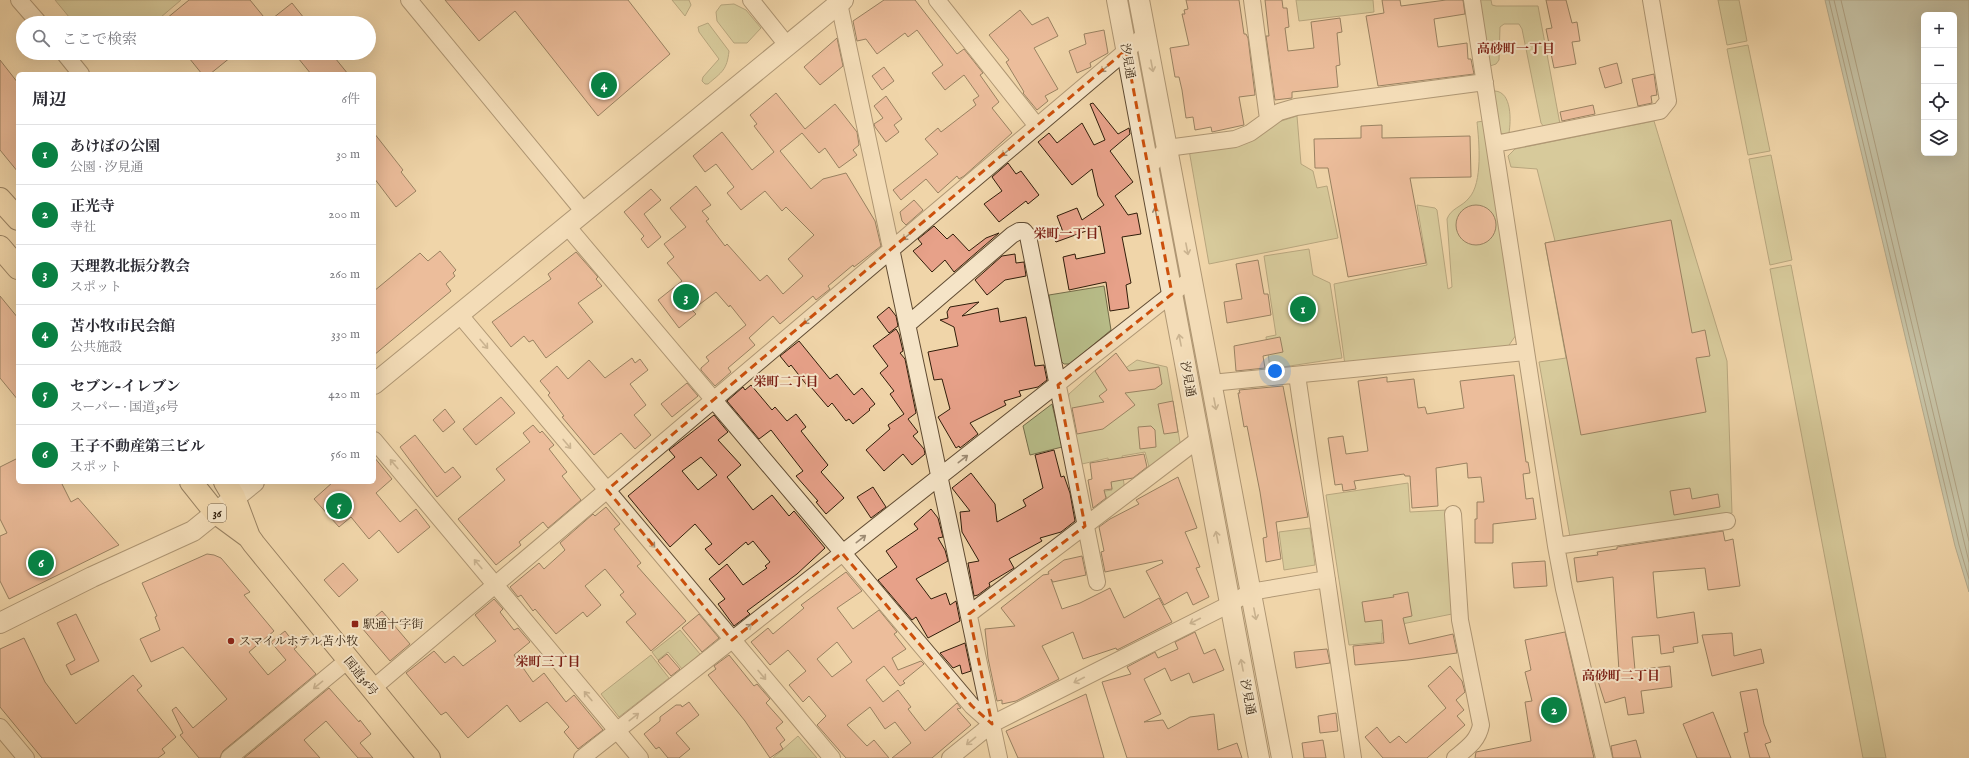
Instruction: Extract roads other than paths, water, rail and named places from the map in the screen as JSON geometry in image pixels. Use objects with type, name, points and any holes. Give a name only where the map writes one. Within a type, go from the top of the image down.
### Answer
[{"type":"highway","points":[[0,199],[16,217]]},
{"type":"highway","points":[[0,247],[16,266]]},
{"type":"highway","name":"国道36号","points":[[193,484],[216,512],[248,537],[429,758]]},
{"type":"highway","name":"国道36号","points":[[230,490],[248,537]]},
{"type":"street","points":[[19,0],[32,16]]},
{"type":"street","points":[[409,0],[584,212]]},
{"type":"street","points":[[751,0],[788,46]]},
{"type":"street","points":[[937,0],[1037,126]]},
{"type":"street","name":"汐見通","points":[[1117,0],[1259,758]]},
{"type":"street","name":"汐見通","points":[[1140,0],[1282,758]]},
{"type":"street","points":[[1252,0],[1268,119]]},
{"type":"street","points":[[1472,0],[1556,546],[1564,588],[1604,758]]},
{"type":"street","points":[[1495,144],[1660,111],[1668,102],[1652,0]]},
{"type":"street","points":[[376,382],[841,2],[907,325],[999,758]]},
{"type":"street","points":[[372,689],[1146,34]]},
{"type":"street","points":[[70,60],[79,72]]},
{"type":"street","points":[[1148,168],[1167,148],[1235,139],[1250,133],[1279,112],[1296,107],[1485,82]]},
{"type":"street","points":[[567,226],[972,706],[992,724]]},
{"type":"street","points":[[907,325],[1012,235],[1019,231],[1024,231],[1028,236],[1097,582]]},
{"type":"street","points":[[582,758],[842,553],[940,478],[1192,278]]},
{"type":"street","points":[[459,314],[832,758]]},
{"type":"street","points":[[1211,383],[1526,352]]},
{"type":"street","points":[[1297,375],[1353,758]]},
{"type":"street","points":[[968,614],[1199,439]]},
{"type":"street","points":[[376,442],[640,758]]},
{"type":"street","points":[[0,623],[92,577],[193,531],[216,512],[230,490],[248,484]]},
{"type":"street","points":[[1453,514],[1460,620],[1481,725],[1479,734],[1473,743],[1455,758]]},
{"type":"street","points":[[1556,546],[1727,521]]},
{"type":"street","points":[[950,758],[992,724],[1230,604],[1250,592],[1327,579]]},
{"type":"street","points":[[229,758],[348,660]]},
{"type":"street","points":[[0,727],[26,758]]},
{"type":"water","points":[[1825,0],[1969,0],[1969,592],[1955,546]]},
{"type":"place","name":"苫小牧市民会館","points":[[604,85]]},
{"type":"place","name":"天理教北振分教会","points":[[686,297]]},
{"type":"place","name":"あけぼの公園","points":[[1303,309]]},
{"type":"place","name":"セブン-イレブン","points":[[339,506]]},
{"type":"place","name":"王子不動産第三ビル","points":[[41,563]]},
{"type":"place","name":"駅通十字街","points":[[355,624]]},
{"type":"place","name":"スマイルホテル苫小牧","points":[[231,641]]},
{"type":"place","name":"正光寺","points":[[1554,710]]},
{"type":"district","name":"高砂町一丁目","points":[[1516,48]]},
{"type":"district","name":"栄町一丁目","points":[[1066,233]]},
{"type":"district","name":"栄町二丁目","points":[[786,381]]},
{"type":"district","name":"栄町三丁目","points":[[548,661]]},
{"type":"district","name":"高砂町二丁目","points":[[1621,675]]}]
